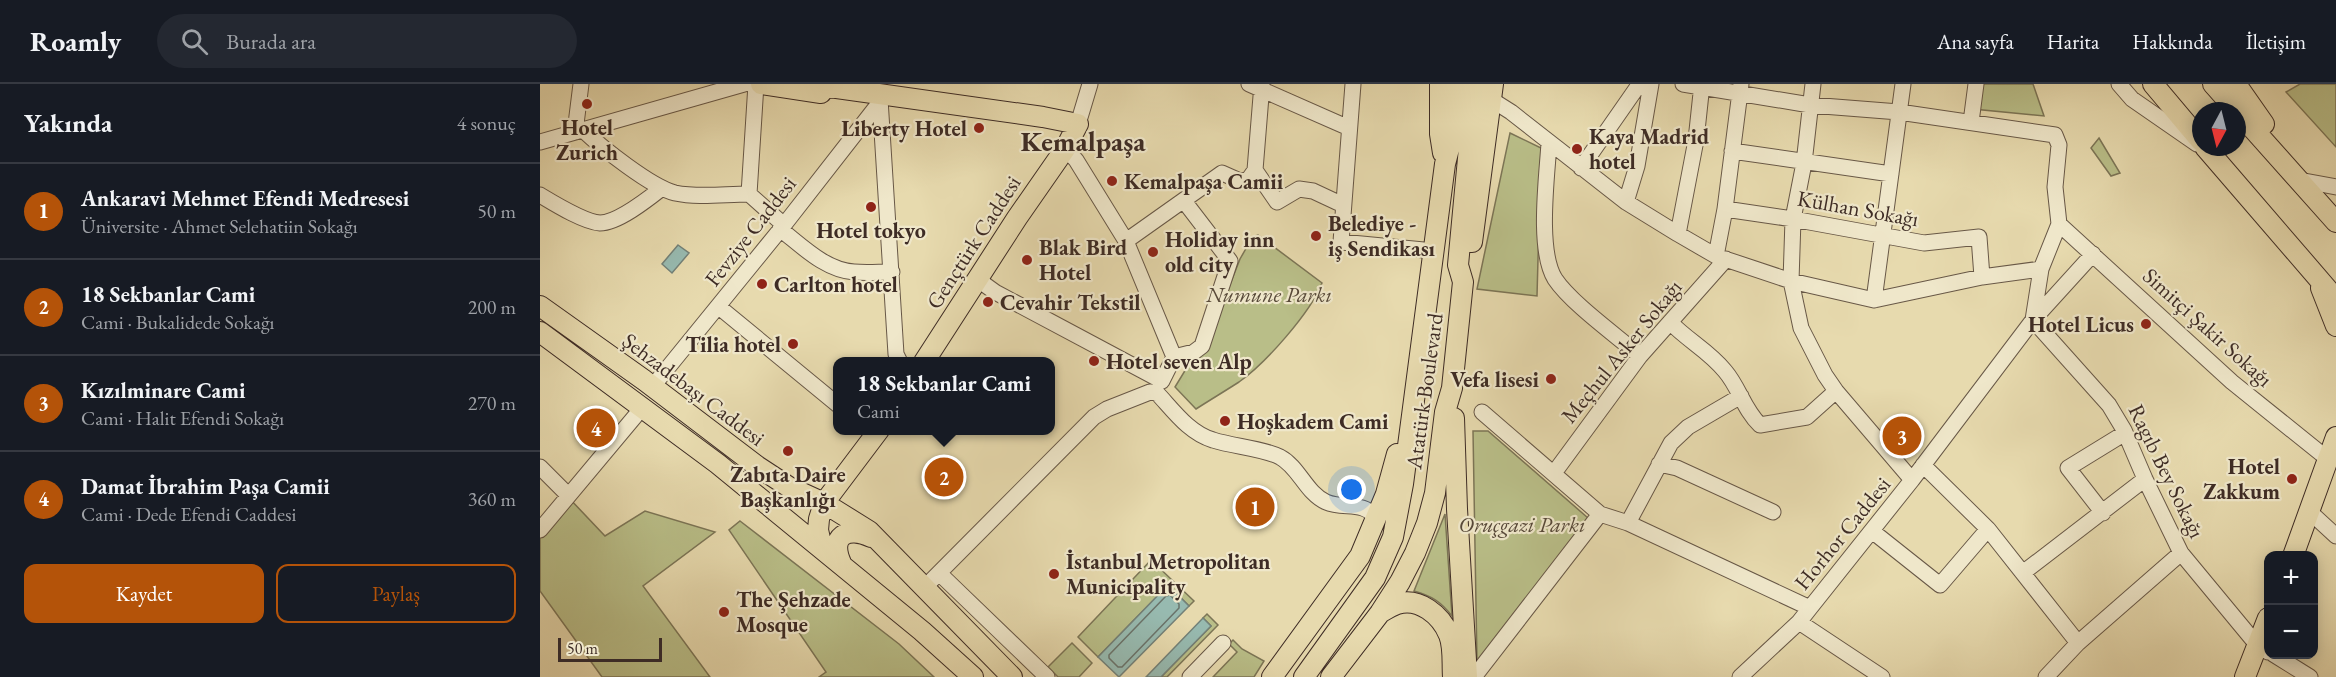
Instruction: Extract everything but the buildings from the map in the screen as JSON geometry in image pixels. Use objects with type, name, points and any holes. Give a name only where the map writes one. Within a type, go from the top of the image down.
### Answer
[{"type":"main road","points":[[761,84],[880,98]]},
{"type":"main road","points":[[808,84],[1072,136]]},
{"type":"main road","points":[[1440,84],[1440,134],[1445,164]]},
{"type":"main road","name":"Atatürk Boulevard","points":[[1304,677],[1364,595],[1385,558],[1398,516],[1445,164],[1460,84]]},
{"type":"main road","name":"Atatürk Boulevard","points":[[1331,677],[1380,613],[1405,573],[1427,523],[1435,493],[1445,412],[1452,388],[1462,282],[1458,265],[1475,84]]},
{"type":"main road","points":[[2153,84],[2192,132]]},
{"type":"main road","points":[[2213,84],[2336,222]]},
{"type":"main road","points":[[2235,84],[2269,130],[2299,180]]},
{"type":"main road","points":[[1462,282],[1468,272],[1492,92]]},
{"type":"main road","name":"Gençtürk Caddesi","points":[[927,357],[1072,136]]},
{"type":"main road","points":[[2212,156],[2336,299]]},
{"type":"main road","points":[[2317,277],[2336,327]]},
{"type":"main road","name":"Şehzadebaşı Caddesi","points":[[540,306],[653,386],[757,466],[789,487],[824,503],[869,531],[1012,677]]},
{"type":"main road","name":"Şehzadebaşı Caddesi","points":[[540,332],[718,464],[931,637],[973,677]]},
{"type":"main road","points":[[1452,388],[1456,509],[1467,677]]},
{"type":"main road","points":[[1272,677],[1360,556],[1376,518],[1412,412]]},
{"type":"main road","points":[[822,548],[818,530],[824,503],[872,435]]},
{"type":"main road","points":[[2295,551],[2333,458],[2336,437]]},
{"type":"main road","points":[[774,509],[785,508],[791,501],[789,487]]},
{"type":"main road","points":[[841,563],[837,548],[843,535],[860,532],[879,541]]},
{"type":"main road","points":[[1380,613],[1397,604],[1410,603],[1425,607],[1437,616],[1449,634],[1453,677]]},
{"type":"main road","points":[[2245,677],[2264,653]]},
{"type":"street","points":[[579,131],[581,84]]},
{"type":"street","points":[[540,142],[744,84]]},
{"type":"street","points":[[749,194],[756,84]]},
{"type":"street","name":"Gençtürk Caddesi","points":[[1072,136],[1090,84]]},
{"type":"street","points":[[1353,84],[1341,242],[1434,251]]},
{"type":"street","points":[[1581,168],[1636,89],[1645,84]]},
{"type":"street","points":[[1626,202],[1637,166],[1651,84]]},
{"type":"street","points":[[1683,84],[1741,88],[1810,105],[1899,112],[2055,135],[2059,145],[2055,187],[2059,224],[2041,269],[2033,320]]},
{"type":"street","points":[[1813,84],[1804,161],[1793,219],[1791,281],[1801,328],[1825,375],[1836,391],[1912,480]]},
{"type":"street","points":[[1874,300],[1903,84]]},
{"type":"street","points":[[1971,122],[1976,84]]},
{"type":"street","points":[[2119,84],[2132,99],[2192,139]]},
{"type":"street","points":[[1678,234],[1696,140],[1702,85]]},
{"type":"street","points":[[1126,241],[1222,173],[1240,181],[1248,180],[1255,170],[1257,86],[1349,128]]},
{"type":"street","points":[[1721,257],[1741,88]]},
{"type":"street","points":[[1492,92],[1511,112],[1626,202],[1721,257],[1791,281],[1874,300],[1982,277],[2041,269]]},
{"type":"street","points":[[880,98],[898,357]]},
{"type":"street","name":"Fevziye Caddesi","points":[[653,386],[719,307],[880,98]]},
{"type":"street","points":[[579,131],[662,188],[684,194],[749,194],[819,260],[852,272],[892,272]]},
{"type":"street","points":[[925,587],[1021,482],[1094,417],[1159,387],[1174,357],[1126,241],[1076,160],[1072,136]]},
{"type":"street","points":[[1549,143],[1545,230],[1548,263],[1556,279],[1572,298],[1640,356]]},
{"type":"street","points":[[1732,151],[1891,174]]},
{"type":"street","points":[[1255,170],[1277,202],[1299,189],[1313,191],[1343,205]]},
{"type":"street","points":[[2299,180],[2336,187]]},
{"type":"street","points":[[540,195],[589,221],[600,223],[611,221],[630,211],[662,188]]},
{"type":"street","points":[[1174,357],[1194,352],[1202,346],[1230,261],[1184,201]]},
{"type":"street","name":"Külhan Sokağı","points":[[1725,210],[1793,219],[1924,243],[1978,237],[1982,277]]},
{"type":"street","name":"Simitçi Şakir Sokağı","points":[[2059,224],[2232,382],[2333,458]]},
{"type":"street","name":"Horhor Caddesi","points":[[1740,677],[1810,608],[1912,480],[2033,320],[2093,254]]},
{"type":"street","name":"Meçhul Asker Sokağı","points":[[1554,473],[1640,356],[1721,257]]},
{"type":"street","points":[[977,279],[994,292],[1159,387],[1186,423],[1200,435],[1280,457],[1292,466],[1324,501],[1368,509],[1376,518]]},
{"type":"street","points":[[719,307],[833,402]]},
{"type":"street","name":"Ragıb Bey Sokağı","points":[[2033,320],[2109,405],[2126,433],[2145,479],[2181,553],[2264,649]]},
{"type":"street","points":[[1670,322],[1684,336],[1708,352],[1727,373],[1752,418],[1760,425],[1807,417],[1836,391]]},
{"type":"street","points":[[1628,523],[1671,443],[1688,427],[1741,396]]},
{"type":"street","points":[[540,530],[642,408]]},
{"type":"street","points":[[1482,412],[1600,514],[1628,523],[1810,608]]},
{"type":"street","points":[[2103,513],[2068,468],[2126,433]]},
{"type":"street","points":[[1659,464],[1677,468],[1773,512]]},
{"type":"street","points":[[1923,465],[1988,529],[2078,643]]},
{"type":"street","points":[[540,467],[568,495]]},
{"type":"street","points":[[2024,572],[2145,479]]},
{"type":"street","points":[[2310,512],[2336,536]]},
{"type":"street","points":[[1474,677],[1600,514]]},
{"type":"street","points":[[1872,531],[1940,585],[1988,529]]},
{"type":"street","points":[[2046,677],[2078,643],[2181,553]]},
{"type":"street","points":[[939,573],[1047,677]]},
{"type":"street","points":[[1798,622],[1882,677]]},
{"type":"street","points":[[1191,677],[1223,644]]},
{"type":"street","name":"Ragıb Bey Sokağı","points":[[2280,659],[2310,677]]},
{"type":"green space","points":[[1978,84],[2033,84],[2044,116],[1973,109]]},
{"type":"green space","points":[[2300,84],[2336,84],[2336,147],[2286,92]]},
{"type":"green space","points":[[1510,133],[1541,148],[1537,296],[1477,289]]},
{"type":"green space","points":[[2099,138],[2120,173],[2111,176],[2091,148]]},
{"type":"green space","name":"Numune Parkı","points":[[1258,235],[1322,283],[1298,322],[1250,374],[1196,409],[1175,387],[1189,364],[1204,351],[1240,259],[1252,238]]},
{"type":"green space","name":"Oruçgazi Parkı","points":[[1473,431],[1488,431],[1588,518],[1477,663]]},
{"type":"green space","points":[[568,497],[605,536],[645,511],[715,532],[643,586],[710,677],[602,677],[540,591],[540,534]]},
{"type":"green space","points":[[1445,514],[1452,616],[1436,600],[1414,591]]},
{"type":"green space","points":[[740,521],[899,644],[934,677],[819,677],[826,672],[729,530]]},
{"type":"green space","points":[[1151,560],[1194,601],[1189,606],[1168,585],[1098,657],[1078,637]]},
{"type":"green space","points":[[1207,614],[1218,625],[1167,677],[1161,677],[1211,626],[1203,618]]},
{"type":"green space","points":[[1233,640],[1242,649],[1264,661],[1254,677],[1213,677],[1237,652],[1229,644]]},
{"type":"green space","points":[[1072,643],[1092,663],[1079,677],[1058,677],[1048,667]]},
{"type":"water","points":[[678,245],[689,253],[672,273],[662,264]]},
{"type":"water","points":[[1168,585],[1189,606],[1119,677],[1098,657]]},
{"type":"water","points":[[1203,618],[1211,626],[1161,677],[1146,677]]},
{"type":"place","name":"Hotel Zurich","points":[[587,104]]},
{"type":"place","name":"Liberty Hotel","points":[[979,128]]},
{"type":"place","name":"Kaya Madrid hotel","points":[[1577,149]]},
{"type":"place","name":"Kemalpaşa Camii","points":[[1112,181]]},
{"type":"place","name":"Hotel tokyo","points":[[871,207]]},
{"type":"place","name":"Belediye - iş Sendikası","points":[[1316,236]]},
{"type":"place","name":"Holiday inn old city","points":[[1153,252]]},
{"type":"place","name":"Blak Bird Hotel","points":[[1027,260]]},
{"type":"place","name":"Carlton hotel","points":[[762,284]]},
{"type":"place","name":"Cevahir Tekstil","points":[[988,302]]},
{"type":"place","name":"Hotel Licus","points":[[2146,324]]},
{"type":"place","name":"Tilia hotel","points":[[793,344]]},
{"type":"place","name":"Hotel seven Alp","points":[[1094,361]]},
{"type":"place","name":"Vefa lisesi","points":[[1551,379]]},
{"type":"place","name":"Hoşkadem Cami","points":[[1225,421]]},
{"type":"place","name":"Damat İbrahim Paşa Camii","points":[[596,428]]},
{"type":"place","name":"Kızılminare Cami","points":[[1902,436]]},
{"type":"place","name":"Zabıta Daire Başkanlığı","points":[[788,451]]},
{"type":"place","name":"18 Sekbanlar Cami","points":[[944,477]]},
{"type":"place","name":"Hotel Zakkum","points":[[2292,479]]},
{"type":"place","name":"Ankaravi Mehmet Efendi Medresesi","points":[[1255,507]]},
{"type":"place","name":"İstanbul Metropolitan Municipality","points":[[1054,574]]},
{"type":"place","name":"The Şehzade Mosque","points":[[724,612]]},
{"type":"district","name":"Kemalpaşa","points":[[1083,141]]}]
